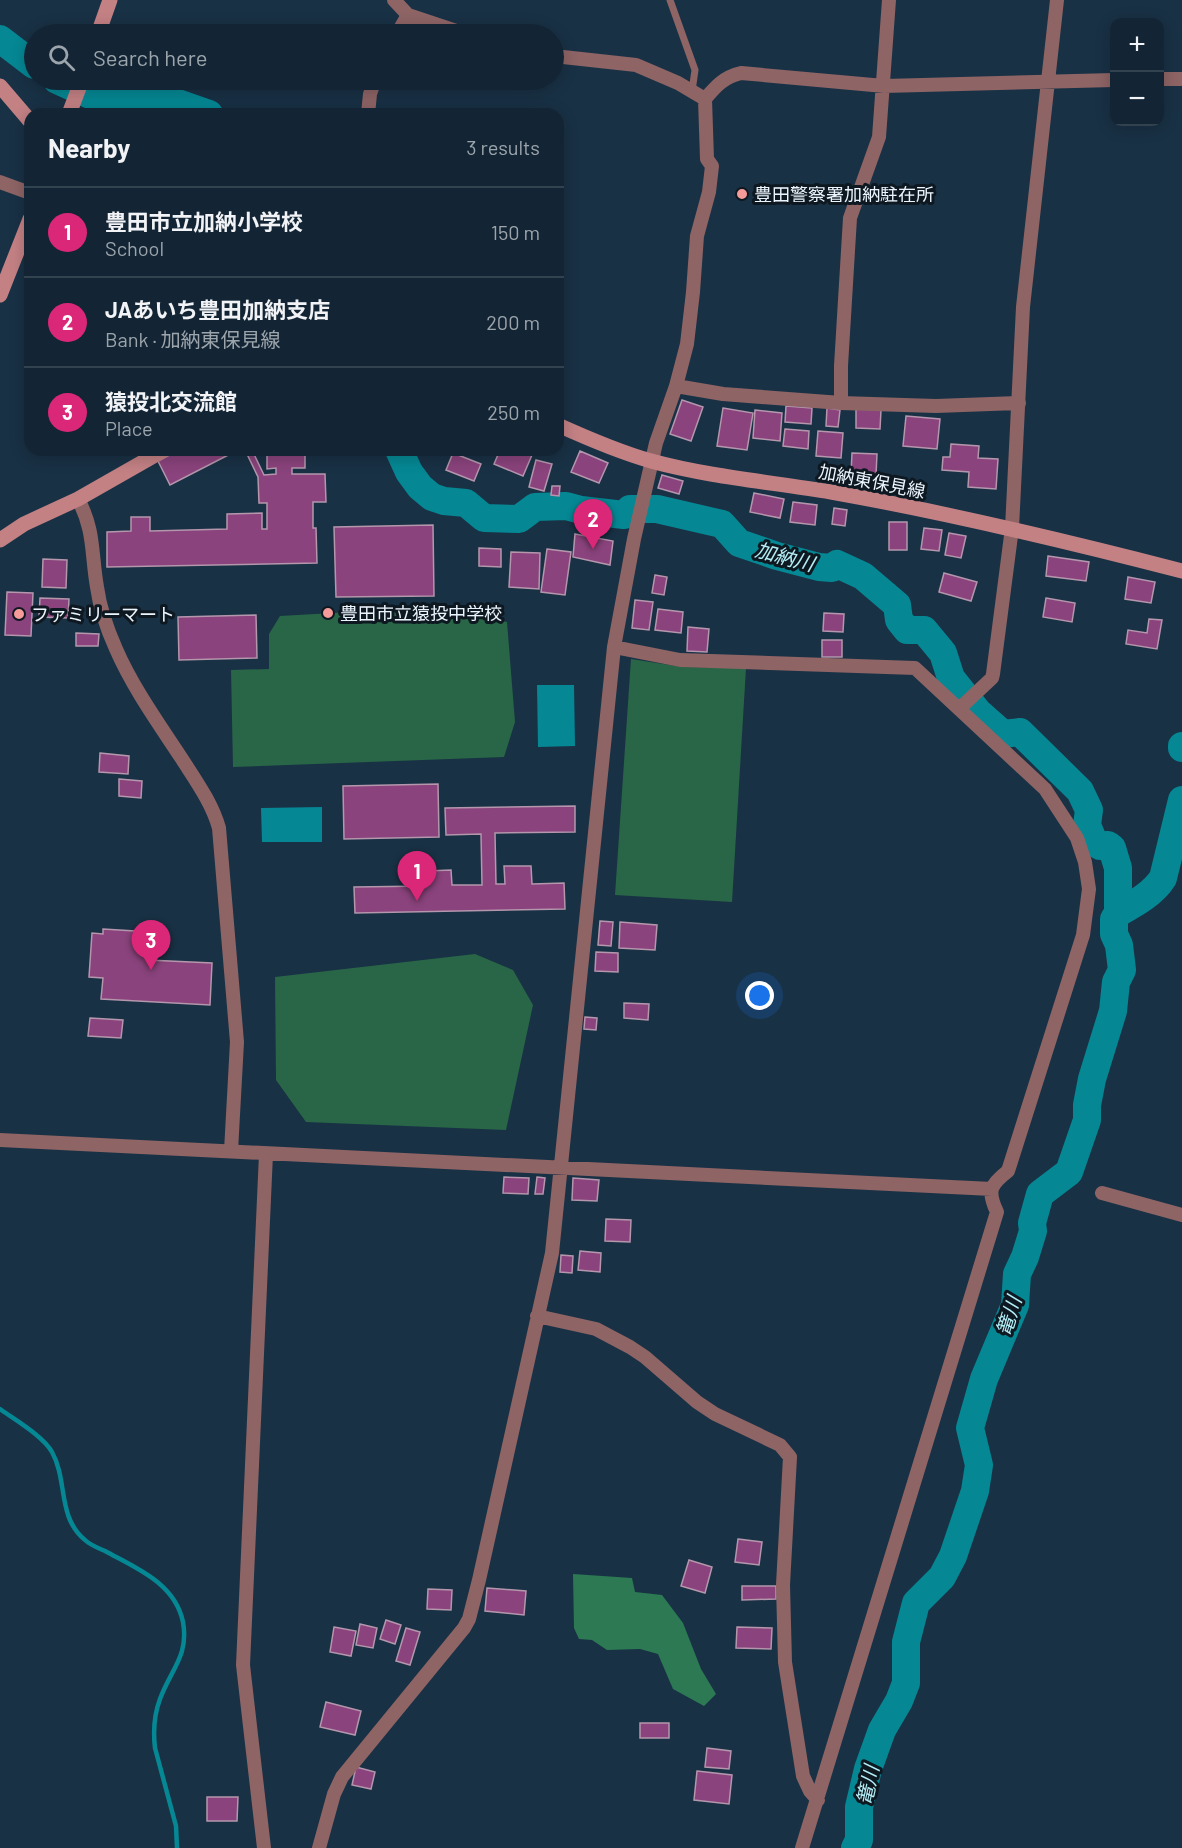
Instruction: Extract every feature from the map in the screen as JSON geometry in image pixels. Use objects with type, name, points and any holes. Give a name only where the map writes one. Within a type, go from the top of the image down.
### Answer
[{"type":"main road","points":[[102,24],[110,0]]},
{"type":"main road","points":[[0,86],[24,114]]},
{"type":"main road","points":[[71,108],[78,90]]},
{"type":"main road","points":[[0,295],[24,234]]},
{"type":"main road","name":"加納東保見線","points":[[564,428],[607,447],[652,462],[831,492],[1012,528],[1176,570]]},
{"type":"main road","points":[[0,540],[153,456]]},
{"type":"street","points":[[394,0],[408,15],[435,24]]},
{"type":"street","points":[[841,403],[850,218],[879,136],[889,0]]},
{"type":"street","points":[[961,706],[992,678],[1012,528],[1023,307],[1057,0]]},
{"type":"street","points":[[403,24],[408,15]]},
{"type":"street","points":[[564,58],[636,65],[678,83],[705,99]]},
{"type":"street","points":[[319,1848],[334,1794],[342,1777],[469,1619],[552,1253],[614,647],[656,443],[676,386],[687,344],[697,236],[710,192],[712,166],[707,159],[705,99],[719,82],[741,73],[884,87],[1110,80]]},
{"type":"street","points":[[1164,79],[1182,79]]},
{"type":"street","points":[[369,108],[371,90]]},
{"type":"street","points":[[0,182],[24,191]]},
{"type":"street","points":[[676,386],[723,394],[841,403],[936,406],[1018,403]]},
{"type":"street","points":[[78,498],[91,530],[93,567],[101,610],[116,649],[204,793],[219,828],[237,1042],[231,1151]]},
{"type":"street","points":[[614,647],[680,660],[915,668],[961,706],[1045,789],[1077,838],[1085,862],[1089,889],[1083,935],[1008,1171],[995,1180],[992,1189],[990,1196],[997,1212],[802,1848]]},
{"type":"street","points":[[0,1140],[992,1189]]},
{"type":"street","points":[[264,1848],[243,1665],[266,1154]]},
{"type":"street","points":[[1102,1193],[1182,1215]]},
{"type":"street","points":[[537,1316],[596,1329],[630,1347],[697,1402],[715,1414],[780,1445],[790,1458],[783,1585],[785,1662],[803,1776],[810,1791],[818,1800]]},
{"type":"lane","points":[[670,0],[695,70],[692,91]]},
{"type":"shaded area","points":[[438,607],[507,622],[515,722],[504,757],[233,767],[231,670],[269,669],[269,634],[280,616]]},
{"type":"shaded area","points":[[631,659],[683,667],[746,668],[732,902],[615,895]]},
{"type":"shaded area","points":[[537,685],[574,685],[575,746],[538,747]]},
{"type":"shaded area","points":[[322,807],[322,842],[262,842],[261,808]]},
{"type":"shaded area","points":[[475,954],[513,970],[533,1005],[506,1130],[306,1122],[276,1080],[275,977]]},
{"type":"shaded area","points":[[573,1574],[632,1578],[635,1592],[662,1595],[683,1623],[701,1669],[716,1694],[704,1706],[673,1689],[658,1654],[640,1649],[607,1650],[592,1640],[579,1639],[574,1628]]},
{"type":"building","points":[[682,400],[703,407],[691,441],[670,434]]},
{"type":"building","points":[[786,406],[812,408],[811,424],[785,422]]},
{"type":"building","points":[[723,408],[753,413],[747,450],[717,446]]},
{"type":"building","points":[[827,408],[840,410],[838,427],[826,426]]},
{"type":"building","points":[[856,409],[881,410],[880,429],[856,428]]},
{"type":"building","points":[[755,410],[782,413],[780,441],[753,438]]},
{"type":"building","points":[[906,416],[940,419],[937,449],[903,446]]},
{"type":"building","points":[[785,429],[809,431],[808,449],[783,446]]},
{"type":"building","points":[[818,431],[843,433],[841,458],[816,456]]},
{"type":"building","points":[[951,444],[979,446],[978,458],[998,459],[996,489],[968,487],[969,472],[942,470],[943,457],[950,457]]},
{"type":"building","points":[[580,451],[608,463],[599,483],[571,472]]},
{"type":"building","points":[[852,453],[877,454],[876,475],[851,474]]},
{"type":"building","points":[[168,456],[226,456],[170,485],[158,461]]},
{"type":"building","points":[[248,456],[255,456],[264,475],[276,474],[276,468],[267,469],[267,456],[305,456],[305,468],[292,468],[292,474],[325,474],[326,502],[313,502],[317,563],[107,567],[107,532],[131,531],[131,517],[150,517],[150,531],[227,529],[227,514],[262,513],[262,529],[267,529],[267,503],[259,503],[258,477]]},
{"type":"building","points":[[452,456],[461,456],[481,464],[474,481],[446,470]]},
{"type":"building","points":[[497,456],[532,456],[523,476],[494,464]]},
{"type":"building","points":[[536,460],[552,464],[544,491],[529,487]]},
{"type":"building","points":[[662,475],[683,481],[679,494],[658,488]]},
{"type":"building","points":[[552,486],[560,486],[559,496],[551,495]]},
{"type":"building","points":[[754,493],[784,499],[780,518],[750,512]]},
{"type":"building","points":[[793,502],[817,505],[815,525],[790,522]]},
{"type":"building","points":[[834,508],[847,510],[845,526],[832,524]]},
{"type":"building","points":[[889,522],[907,522],[907,550],[889,550]]},
{"type":"building","points":[[433,525],[434,596],[336,597],[334,527]]},
{"type":"building","points":[[924,528],[942,530],[939,551],[921,549]]},
{"type":"building","points":[[949,533],[966,536],[961,558],[945,555]]},
{"type":"building","points":[[575,534],[613,541],[610,565],[573,557]]},
{"type":"building","points":[[479,548],[501,549],[501,567],[479,566]]},
{"type":"building","points":[[547,549],[571,552],[565,595],[541,592]]},
{"type":"building","points":[[511,552],[540,553],[539,589],[509,587]]},
{"type":"building","points":[[1048,556],[1089,562],[1086,581],[1046,576]]},
{"type":"building","points":[[43,559],[67,560],[66,588],[42,587]]},
{"type":"building","points":[[944,573],[977,582],[971,601],[939,592]]},
{"type":"building","points":[[655,575],[667,577],[664,595],[652,593]]},
{"type":"building","points":[[1128,577],[1155,582],[1151,603],[1125,599]]},
{"type":"building","name":"ファミリーマート","points":[[7,592],[33,593],[31,636],[5,635]]},
{"type":"building","points":[[40,598],[69,599],[68,618],[39,617]]},
{"type":"building","points":[[1046,598],[1075,603],[1072,622],[1043,617]]},
{"type":"building","points":[[635,600],[653,602],[649,630],[632,628]]},
{"type":"building","points":[[658,609],[683,612],[681,633],[655,630]]},
{"type":"building","points":[[824,613],[844,614],[843,632],[823,631]]},
{"type":"building","points":[[256,615],[257,658],[179,660],[178,617]]},
{"type":"building","points":[[1149,619],[1162,620],[1157,649],[1126,644],[1128,630],[1147,633]]},
{"type":"building","points":[[688,627],[709,629],[707,652],[687,651]]},
{"type":"building","points":[[76,633],[99,634],[98,646],[76,646]]},
{"type":"building","points":[[822,640],[842,640],[842,657],[822,657]]},
{"type":"building","points":[[100,753],[129,756],[128,774],[99,772]]},
{"type":"building","points":[[119,779],[142,781],[141,798],[119,796]]},
{"type":"building","points":[[438,784],[439,837],[344,839],[343,786]]},
{"type":"building","points":[[575,806],[575,832],[495,833],[496,884],[505,884],[504,866],[531,866],[532,884],[564,883],[565,909],[355,913],[354,887],[426,886],[426,871],[451,870],[452,885],[482,885],[481,834],[446,835],[445,808]]},
{"type":"building","points":[[600,921],[613,922],[611,946],[598,945]]},
{"type":"building","points":[[620,922],[657,925],[655,950],[619,948]]},
{"type":"building","points":[[103,929],[135,931],[135,942],[149,942],[148,960],[212,963],[210,1005],[101,999],[103,978],[89,977],[92,933],[103,934]]},
{"type":"building","points":[[596,952],[618,953],[618,972],[595,971]]},
{"type":"building","points":[[624,1003],[649,1004],[648,1020],[624,1018]]},
{"type":"building","points":[[585,1017],[597,1018],[596,1030],[584,1029]]},
{"type":"building","points":[[90,1018],[123,1020],[121,1038],[88,1036]]},
{"type":"building","points":[[504,1177],[529,1178],[528,1194],[503,1193]]},
{"type":"building","points":[[537,1177],[545,1178],[543,1194],[535,1194]]},
{"type":"building","points":[[573,1178],[599,1180],[597,1201],[572,1200]]},
{"type":"building","points":[[606,1219],[631,1220],[630,1242],[605,1241]]},
{"type":"building","points":[[580,1251],[601,1253],[600,1272],[578,1270]]},
{"type":"building","points":[[561,1255],[573,1256],[572,1273],[560,1272]]},
{"type":"building","points":[[738,1539],[762,1542],[759,1565],[735,1562]]},
{"type":"building","points":[[689,1560],[712,1567],[705,1593],[681,1586]]},
{"type":"building","points":[[742,1586],[776,1586],[776,1599],[742,1600]]},
{"type":"building","points":[[487,1588],[526,1591],[524,1615],[485,1611]]},
{"type":"building","points":[[428,1589],[452,1590],[451,1610],[427,1609]]},
{"type":"building","points":[[386,1620],[401,1625],[395,1644],[380,1639]]},
{"type":"building","points":[[360,1624],[377,1628],[373,1648],[356,1645]]},
{"type":"building","points":[[334,1627],[356,1631],[351,1656],[330,1652]]},
{"type":"building","points":[[737,1627],[772,1628],[771,1649],[736,1648]]},
{"type":"building","points":[[406,1628],[420,1632],[410,1665],[396,1661]]},
{"type":"building","points":[[326,1702],[361,1711],[355,1735],[320,1727]]},
{"type":"building","points":[[640,1723],[669,1723],[669,1738],[640,1738]]},
{"type":"building","points":[[707,1748],[731,1751],[729,1769],[705,1767]]},
{"type":"building","points":[[356,1767],[375,1772],[371,1789],[352,1785]]},
{"type":"building","points":[[697,1771],[732,1775],[729,1804],[694,1800]]},
{"type":"building","points":[[207,1797],[238,1797],[237,1821],[207,1821]]},
{"type":"waterway","name":"加納川","points":[[0,39],[24,57]]},
{"type":"waterway","name":"加納川","points":[[79,90],[99,99],[127,94],[152,94],[192,108]]},
{"type":"waterway","name":"篭川","points":[[402,456],[409,472],[420,487],[432,497],[444,501],[466,503],[484,518],[519,519],[535,507],[566,506],[624,515],[630,509],[657,509],[722,524],[739,543],[777,556],[819,567],[832,568],[837,564],[863,576],[897,605],[899,620],[907,630],[924,630],[943,653],[951,678],[978,712],[1003,734],[1020,732],[1080,791],[1089,810],[1087,825],[1094,842],[1100,846],[1108,845],[1112,848],[1118,868],[1118,913],[1114,919],[1114,934],[1119,945],[1122,970],[1116,982],[1113,1011],[1092,1079],[1087,1105],[1087,1120],[1069,1172],[1040,1194],[1032,1223],[1033,1231],[1017,1274],[1015,1305],[984,1379],[970,1428],[979,1465],[975,1491],[953,1556],[942,1577],[916,1603],[906,1642],[906,1683],[899,1701],[882,1730],[868,1769],[859,1807],[859,1840],[855,1848]]},
{"type":"waterway","name":"篭川","points":[[1118,913],[1149,894],[1163,878],[1182,800]]},
{"type":"waterway","points":[[0,1409],[36,1434],[52,1452],[60,1475],[66,1510],[76,1531],[89,1543],[153,1578],[172,1597],[179,1608],[183,1622],[183,1644],[178,1662],[160,1699],[154,1729],[155,1748],[176,1826],[177,1848]]},
{"type":"place","name":"豊田警察署加納駐在所","points":[[742,194]]},
{"type":"place","name":"JAあいち豊田加納支店","points":[[593,549]]},
{"type":"place","name":"豊田市立猿投中学校","points":[[328,613]]},
{"type":"place","name":"ファミリーマート","points":[[19,614]]},
{"type":"place","name":"豊田市立加納小学校","points":[[417,901]]},
{"type":"place","name":"猿投北交流館","points":[[151,970]]}]
